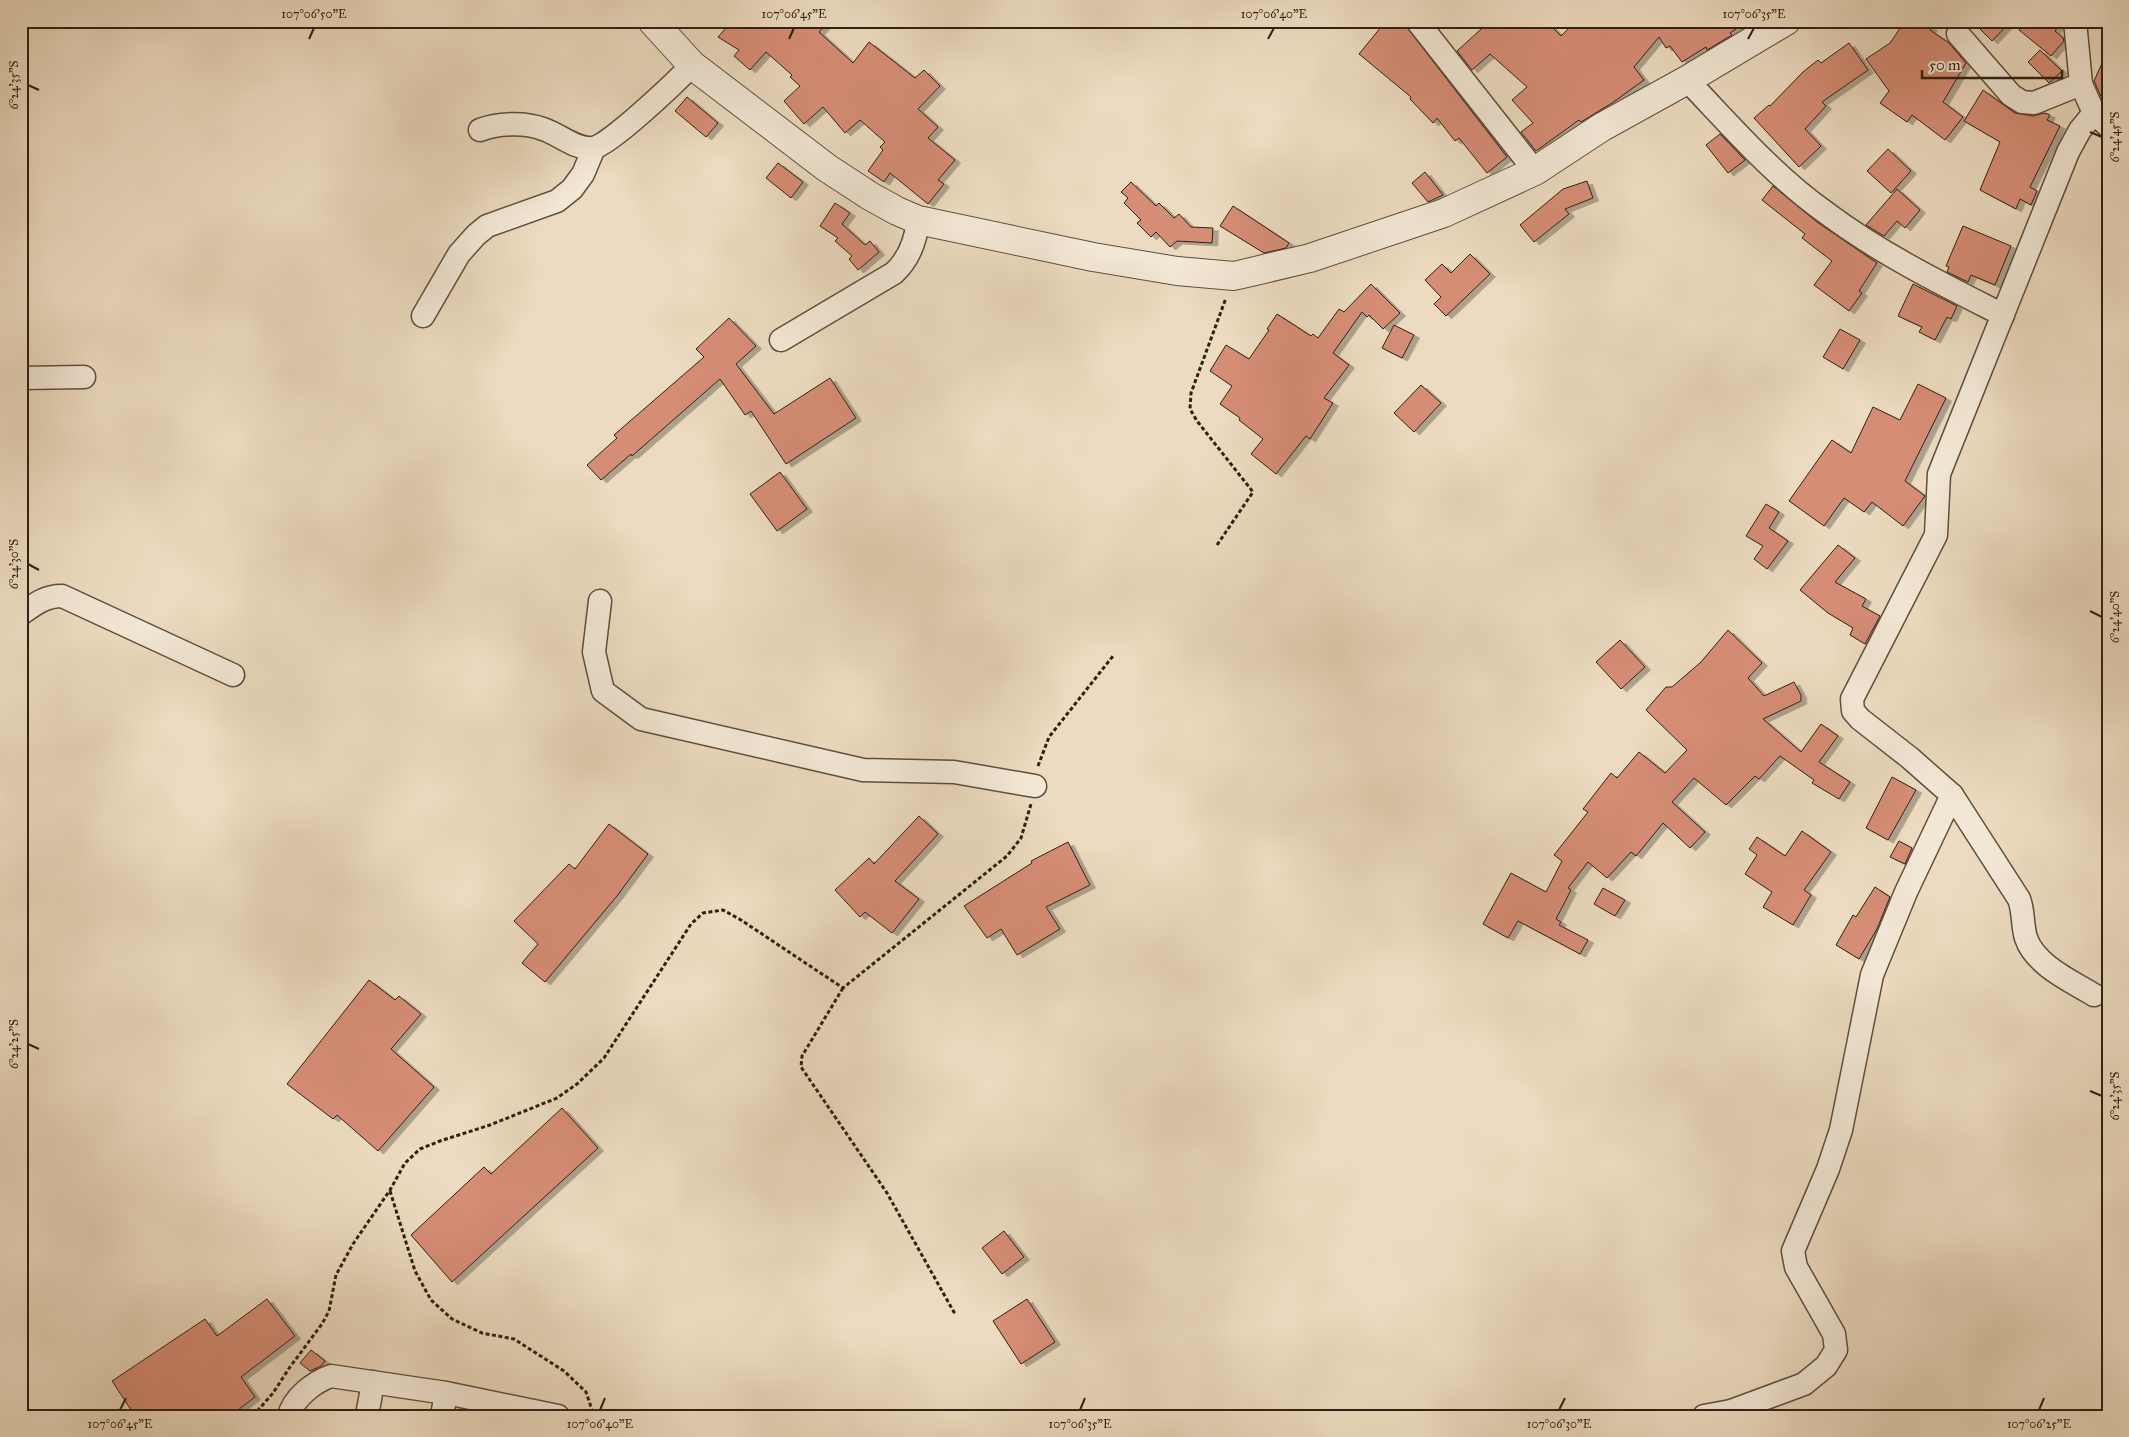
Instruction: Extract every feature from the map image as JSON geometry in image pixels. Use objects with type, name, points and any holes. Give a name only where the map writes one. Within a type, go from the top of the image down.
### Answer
[{"type":"street","points":[[652,21],[685,72],[916,229],[1177,271],[1234,276],[1310,258],[1444,213],[1535,171],[1602,127],[1687,80],[1786,21]]},
{"type":"street","points":[[1417,21],[1535,171]]},
{"type":"street","points":[[2075,21],[2081,84],[2101,119],[2080,130],[2068,152],[1940,474],[1936,535],[1852,699],[1853,711],[1860,719],[1910,758],[1952,795],[2018,899],[2022,907],[2026,938],[2031,949],[2042,960],[2094,995]]},
{"type":"street","points":[[1958,34],[2011,94],[2022,102],[2034,104],[2081,84]]},
{"type":"street","points":[[480,130],[493,125],[542,128],[581,147],[594,148],[642,113],[685,72]]},
{"type":"street","points":[[1687,80],[1755,152],[1824,212],[1890,257],[2003,316]]},
{"type":"street","points":[[423,316],[459,254],[476,235],[486,226],[557,201],[572,189],[583,174],[594,148]]},
{"type":"street","points":[[781,340],[885,279],[905,262],[916,229]]},
{"type":"street","points":[[21,378],[84,377]]},
{"type":"street","points":[[21,614],[42,599],[62,596],[232,675]]},
{"type":"street","points":[[600,601],[594,652],[602,691],[641,719],[862,770],[954,772],[1035,786]]},
{"type":"street","points":[[1704,1416],[1731,1411],[1804,1384],[1826,1366],[1836,1350],[1834,1334],[1796,1267],[1793,1251],[1828,1169],[1841,1130],[1872,975],[1906,892],[1952,795]]},
{"type":"street","points":[[289,1416],[296,1400],[320,1380],[331,1376],[446,1393],[524,1413],[558,1416]]},
{"type":"street","points":[[367,1416],[373,1382]]},
{"type":"street","points":[[442,1416],[446,1393]]},
{"type":"path","points":[[1217,545],[1253,492],[1197,421],[1190,409],[1191,393],[1234,276]]},
{"type":"path","points":[[955,1314],[887,1193],[809,1082],[801,1067],[802,1056],[843,988],[1007,856],[1022,838],[1029,815],[1038,762],[1049,736],[1113,656]]},
{"type":"path","points":[[252,1416],[273,1394],[290,1366],[322,1324],[329,1311],[336,1276],[353,1244],[390,1190],[405,1164],[420,1149],[490,1125],[557,1098],[577,1084],[604,1058],[691,924],[703,913],[723,910],[742,920],[843,988]]},
{"type":"path","points":[[390,1190],[415,1271],[431,1300],[452,1319],[482,1333],[514,1340],[564,1371],[586,1392],[594,1416]]},
{"type":"building","points":[[732,21],[829,21],[819,32],[853,63],[869,42],[915,78],[924,70],[940,86],[918,109],[938,127],[928,138],[955,160],[938,180],[944,184],[928,204],[890,173],[884,182],[868,171],[883,150],[880,147],[885,142],[860,120],[845,133],[823,107],[804,124],[784,101],[800,86],[790,77],[792,75],[766,52],[750,70],[734,56],[739,50],[718,37]]},
{"type":"building","points":[[1386,21],[1401,21],[1405,25],[1507,157],[1487,173],[1459,138],[1455,141],[1437,118],[1433,123],[1410,99],[1411,97],[1359,54]]},
{"type":"building","points":[[1490,21],[1546,21],[1561,36],[1576,21],[1748,21],[1730,33],[1732,35],[1707,50],[1706,47],[1682,62],[1670,46],[1666,48],[1659,37],[1634,67],[1644,80],[1612,103],[1581,122],[1579,120],[1536,151],[1521,132],[1533,123],[1512,100],[1527,87],[1490,54],[1472,70],[1457,51]]},
{"type":"building","points":[[1905,21],[1922,21],[1932,28],[1930,30],[1949,43],[1966,63],[1943,102],[1963,117],[1945,140],[1912,115],[1907,122],[1880,103],[1889,91],[1866,59],[1890,43]]},
{"type":"building","points":[[1972,21],[2011,21],[1992,41]]},
{"type":"building","points":[[2027,21],[2062,21],[2055,31],[2064,41],[2051,56],[2019,30]]},
{"type":"building","points":[[1849,43],[1868,70],[1822,102],[1826,106],[1805,129],[1821,146],[1799,167],[1754,118],[1770,106],[1803,72],[1818,60],[1821,63]]},
{"type":"building","points":[[2040,50],[2062,71],[2049,83],[2028,62]]},
{"type":"building","points":[[2108,50],[2108,105],[2104,103],[2094,81]]},
{"type":"building","points":[[1983,90],[2015,113],[2033,116],[2045,113],[2050,115],[2047,120],[2060,126],[2030,187],[2037,191],[2031,205],[2020,199],[2016,209],[1980,190],[2000,142],[1964,121]]},
{"type":"building","points":[[687,97],[718,123],[706,137],[675,111]]},
{"type":"building","points":[[1720,134],[1745,160],[1728,173],[1706,145]]},
{"type":"building","points":[[1888,149],[1911,171],[1891,193],[1867,171]]},
{"type":"building","points":[[778,163],[803,182],[791,198],[766,178]]},
{"type":"building","points":[[1425,172],[1443,195],[1428,202],[1412,183]]},
{"type":"building","points":[[1587,181],[1593,198],[1565,209],[1569,214],[1534,242],[1520,225],[1563,189]]},
{"type":"building","points":[[1131,182],[1156,206],[1159,203],[1174,218],[1179,214],[1191,227],[1213,228],[1212,243],[1177,241],[1170,247],[1156,232],[1151,237],[1137,223],[1141,220],[1124,203],[1128,198],[1121,192]]},
{"type":"building","points":[[1773,186],[1817,222],[1877,263],[1859,291],[1862,293],[1849,311],[1814,285],[1832,261],[1802,238],[1805,234],[1762,200]]},
{"type":"building","points":[[1897,189],[1920,210],[1905,228],[1897,221],[1884,236],[1866,225]]},
{"type":"building","points":[[835,203],[850,213],[842,224],[865,245],[870,241],[879,252],[858,270],[849,259],[852,256],[835,241],[838,238],[820,226]]},
{"type":"building","points":[[1233,206],[1289,243],[1286,248],[1264,253],[1220,226]]},
{"type":"building","points":[[1963,226],[2011,246],[1995,285],[1971,275],[1968,282],[1947,272],[1949,267],[1946,266]]},
{"type":"building","points":[[1470,254],[1490,274],[1446,316],[1434,304],[1441,297],[1425,280],[1442,264],[1451,273]]},
{"type":"building","points":[[1371,284],[1400,313],[1383,329],[1369,315],[1367,317],[1362,312],[1333,353],[1349,365],[1324,398],[1333,403],[1310,439],[1306,436],[1276,474],[1251,454],[1263,439],[1239,420],[1240,418],[1220,404],[1232,386],[1210,371],[1226,345],[1249,359],[1269,330],[1267,329],[1277,314],[1311,336],[1313,334],[1318,338],[1339,309],[1344,312]]},
{"type":"building","points":[[1913,284],[1957,306],[1951,319],[1947,317],[1935,340],[1919,332],[1922,327],[1898,316]]},
{"type":"building","points":[[729,318],[756,346],[736,364],[774,414],[830,378],[856,418],[786,464],[751,411],[745,415],[720,379],[632,456],[631,454],[601,480],[587,465],[617,438],[614,435],[704,357],[696,349]]},
{"type":"building","points":[[1394,325],[1414,335],[1402,358],[1382,348]]},
{"type":"building","points":[[1840,329],[1860,340],[1843,369],[1823,357]]},
{"type":"building","points":[[1918,384],[1946,398],[1905,481],[1925,496],[1903,526],[1872,502],[1864,512],[1844,498],[1824,526],[1789,501],[1832,440],[1851,453],[1873,407],[1900,420]]},
{"type":"building","points":[[1421,385],[1441,403],[1414,432],[1394,413]]},
{"type":"building","points":[[780,472],[807,509],[777,531],[750,494]]},
{"type":"building","points":[[1766,504],[1779,512],[1769,528],[1788,541],[1767,569],[1754,559],[1763,546],[1746,536]]},
{"type":"building","points":[[1838,545],[1855,558],[1835,582],[1866,599],[1862,606],[1880,616],[1865,644],[1850,635],[1853,628],[1828,613],[1800,590]]},
{"type":"building","points":[[1728,630],[1762,663],[1748,678],[1764,696],[1794,682],[1801,695],[1801,701],[1763,719],[1801,752],[1821,724],[1838,736],[1819,762],[1850,782],[1839,799],[1812,783],[1814,780],[1780,756],[1759,779],[1755,776],[1726,805],[1694,778],[1672,802],[1705,832],[1690,848],[1663,823],[1636,856],[1631,852],[1607,878],[1588,862],[1568,888],[1571,890],[1556,919],[1561,922],[1559,925],[1588,940],[1580,954],[1518,921],[1508,938],[1483,924],[1511,873],[1546,892],[1562,861],[1554,855],[1588,812],[1583,809],[1611,773],[1617,778],[1639,752],[1665,773],[1687,750],[1646,710],[1666,687],[1672,687],[1701,662]]},
{"type":"building","points":[[1620,640],[1645,667],[1621,689],[1596,662]]},
{"type":"building","points":[[1892,777],[1916,790],[1888,840],[1866,828]]},
{"type":"building","points":[[919,816],[938,834],[895,881],[919,899],[892,933],[865,912],[860,917],[835,890],[869,858],[874,864]]},
{"type":"building","points":[[609,824],[648,854],[617,896],[545,982],[522,963],[538,944],[514,921],[569,864],[575,869]]},
{"type":"building","points":[[1802,831],[1831,852],[1804,890],[1811,895],[1793,925],[1763,907],[1772,892],[1745,874],[1757,855],[1749,849],[1757,837],[1785,856]]},
{"type":"building","points":[[1899,841],[1912,848],[1905,864],[1890,857]]},
{"type":"building","points":[[1068,842],[1090,885],[1046,907],[1060,929],[1017,955],[1001,929],[987,938],[964,906],[1032,863],[1031,861]]},
{"type":"building","points":[[1875,887],[1890,897],[1877,929],[1859,959],[1836,945],[1853,915],[1856,917]]},
{"type":"building","points":[[1603,888],[1625,900],[1615,916],[1594,904]]},
{"type":"building","points":[[369,980],[395,1000],[399,996],[421,1014],[391,1049],[434,1087],[378,1151],[337,1115],[333,1119],[287,1084]]},
{"type":"building","points":[[562,1108],[598,1148],[452,1282],[411,1235],[484,1167],[491,1174]]},
{"type":"building","points":[[1004,1231],[1024,1257],[1002,1274],[982,1248]]},
{"type":"building","points":[[267,1299],[295,1336],[241,1377],[255,1397],[230,1416],[135,1416],[112,1381],[205,1319],[217,1336]]},
{"type":"building","points":[[1027,1299],[1055,1342],[1021,1364],[993,1321]]},
{"type":"building","points":[[311,1350],[325,1361],[321,1366],[310,1371],[300,1363]]}]
